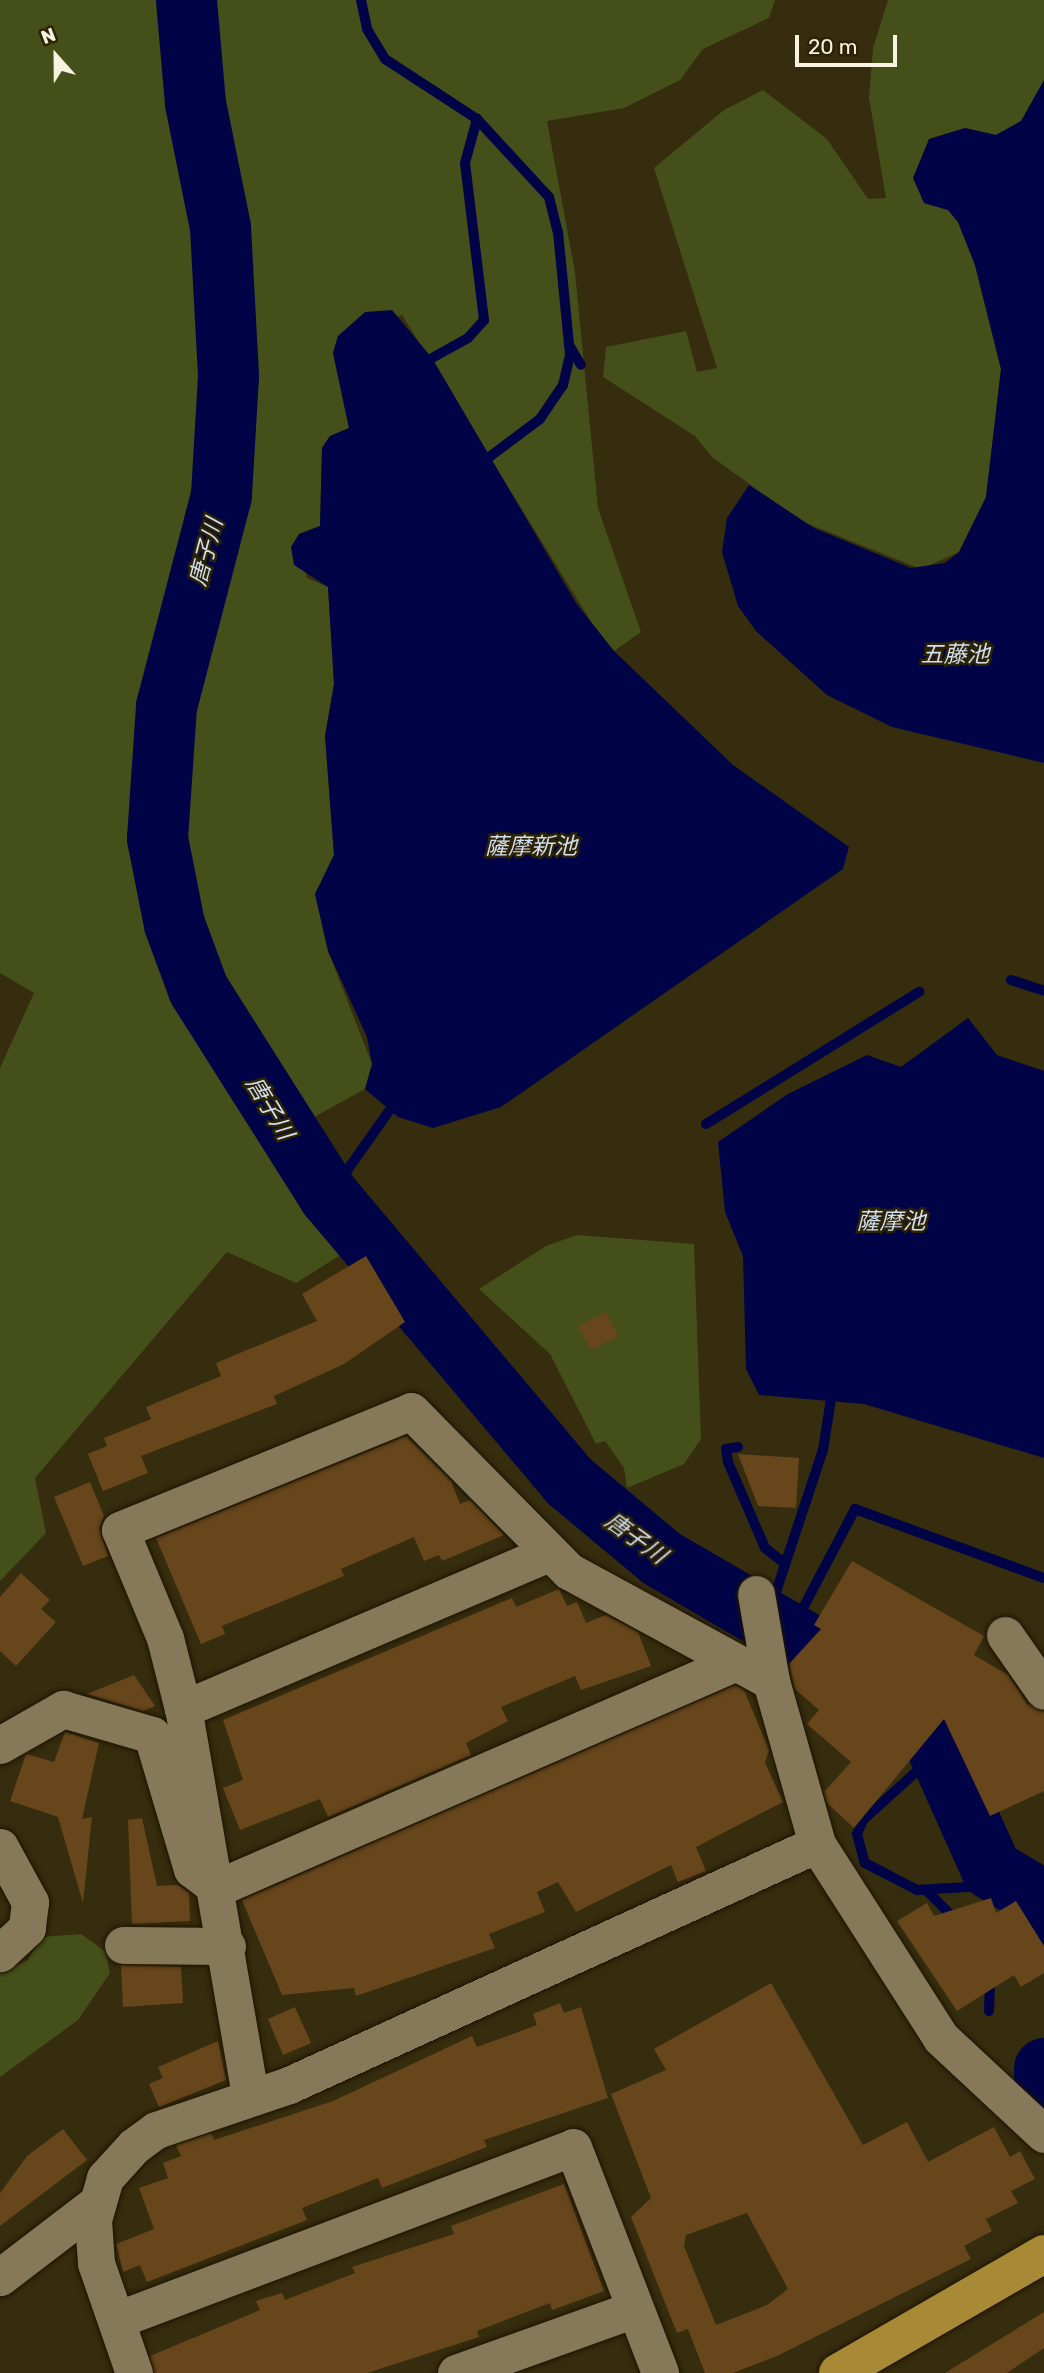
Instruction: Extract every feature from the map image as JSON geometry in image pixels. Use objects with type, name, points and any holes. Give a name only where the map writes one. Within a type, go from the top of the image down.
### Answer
[{"type":"main road","points":[[838,2373],[1044,2254]]},
{"type":"street","points":[[250,2095],[227,1945],[183,1709],[165,1638],[120,1530],[411,1411],[548,1553],[732,1664],[771,1681]]},
{"type":"street","points":[[183,1709],[548,1553]]},
{"type":"street","points":[[758,1611],[771,1681],[817,1844],[941,2038],[1044,2134]]},
{"type":"street","points":[[1004,1634],[1044,1691]]},
{"type":"street","points":[[217,1888],[732,1664]]},
{"type":"street","points":[[0,1745],[63,1709],[152,1735],[192,1869],[217,1888]]},
{"type":"street","points":[[134,2373],[119,2319],[96,2263],[98,2202],[104,2178],[156,2130],[250,2095],[289,2085],[817,1844]]},
{"type":"street","points":[[0,1847],[30,1902],[27,1928],[0,1953]]},
{"type":"street","points":[[123,1945],[227,1945]]},
{"type":"street","points":[[119,2319],[573,2147],[660,2373]]},
{"type":"street","points":[[0,2277],[98,2202]]},
{"type":"street","points":[[456,2373],[635,2309]]},
{"type":"green space","points":[[0,0],[775,0],[769,18],[703,49],[680,80],[624,108],[547,121],[575,272],[598,508],[641,632],[614,651],[595,628],[402,315],[338,336],[333,353],[349,428],[330,436],[322,448],[320,526],[299,534],[307,578],[328,587],[334,684],[325,736],[334,855],[315,894],[328,951],[372,1064],[365,1089],[307,1121],[365,1219],[339,1256],[296,1283],[227,1252],[35,1478],[46,1533],[0,1581],[0,1068],[34,993],[0,973]]},
{"type":"green space","points":[[888,0],[1044,0],[1044,80],[1033,105],[1021,121],[996,135],[965,128],[924,203],[948,210],[958,222],[975,265],[1001,369],[986,497],[959,552],[921,569],[801,521],[712,457],[695,436],[603,377],[606,347],[686,331],[697,372],[717,368],[654,168],[724,110],[763,90],[827,139],[868,199],[886,198],[869,98],[873,48]]},
{"type":"green space","points":[[577,1235],[694,1244],[701,1439],[684,1464],[627,1488],[624,1468],[605,1441],[596,1444],[550,1354],[479,1289],[546,1246]]},
{"type":"green space","points":[[81,1934],[105,1951],[110,1973],[78,2020],[0,2077],[0,1973],[28,1960],[41,1937]]},
{"type":"water","name":"五藤池","points":[[1044,80],[1044,763],[892,727],[827,695],[756,631],[738,606],[722,552],[727,518],[749,485],[814,528],[911,568],[945,563],[959,552],[986,497],[1001,369],[975,265],[958,222],[948,210],[924,203],[913,178],[929,139],[965,128],[996,135],[1021,121]]},
{"type":"water","name":"薩摩新池","points":[[392,310],[432,358],[576,603],[614,651],[733,765],[849,847],[843,869],[501,1107],[433,1128],[398,1117],[365,1089],[372,1064],[367,1037],[328,951],[315,894],[334,855],[325,736],[334,684],[328,587],[294,565],[291,547],[299,534],[320,526],[322,448],[330,436],[349,428],[333,353],[338,336],[365,312]]},
{"type":"water","name":"薩摩池","points":[[968,1018],[997,1055],[1044,1071],[1044,1458],[864,1404],[759,1395],[746,1369],[743,1256],[725,1212],[718,1142],[788,1094],[867,1055],[901,1067]]},
{"type":"building","points":[[366,1256],[405,1322],[344,1364],[274,1396],[277,1404],[141,1456],[148,1473],[103,1491],[88,1454],[107,1446],[104,1438],[151,1419],[146,1407],[221,1376],[216,1363],[317,1321],[302,1294]]},
{"type":"building","points":[[606,1312],[618,1336],[591,1350],[578,1326]]},
{"type":"building","points":[[406,1436],[451,1481],[460,1504],[470,1500],[504,1535],[442,1561],[439,1555],[424,1561],[414,1537],[341,1569],[344,1576],[222,1626],[225,1634],[201,1644],[156,1538]]},
{"type":"building","points":[[738,1454],[799,1458],[796,1508],[758,1506]]},
{"type":"building","points":[[90,1482],[104,1516],[99,1528],[108,1556],[83,1566],[54,1497]]},
{"type":"building","points":[[852,1561],[984,1636],[974,1655],[1008,1675],[1027,1704],[1044,1712],[1044,1791],[990,1816],[944,1719],[854,1828],[827,1803],[824,1792],[851,1762],[807,1724],[819,1710],[795,1689],[789,1664],[821,1629],[814,1625]]},
{"type":"building","points":[[21,1573],[50,1600],[41,1609],[56,1622],[16,1666],[0,1651],[0,1597]]},
{"type":"building","points":[[559,1589],[567,1606],[577,1602],[586,1623],[606,1615],[638,1632],[651,1666],[581,1690],[575,1676],[501,1707],[508,1721],[466,1743],[471,1755],[328,1817],[320,1799],[240,1830],[223,1788],[243,1780],[223,1720],[512,1598],[516,1607]]},
{"type":"building","points":[[134,1675],[155,1706],[143,1711],[87,1694]]},
{"type":"building","points":[[735,1685],[744,1690],[769,1750],[765,1763],[783,1802],[696,1847],[706,1871],[678,1882],[671,1865],[576,1912],[558,1882],[537,1892],[545,1912],[489,1934],[495,1948],[356,1996],[354,1988],[282,1995],[242,1900]]},
{"type":"building","points":[[65,1732],[99,1743],[82,1819],[92,1817],[83,1903],[58,1817],[10,1801],[26,1754],[54,1762]]},
{"type":"building","points":[[142,1818],[157,1886],[178,1885],[189,1893],[190,1921],[132,1924],[128,1820]]},
{"type":"building","points":[[991,1898],[996,1913],[1016,1901],[1044,1946],[1044,1973],[1021,1987],[1014,1975],[957,2011],[897,1921],[927,1903],[934,1916]]},
{"type":"building","points":[[121,1965],[181,1967],[183,2003],[123,2007]]},
{"type":"building","points":[[771,1983],[863,2145],[907,2122],[928,2162],[994,2127],[1010,2157],[1020,2151],[1035,2179],[1011,2191],[1018,2203],[986,2219],[992,2231],[964,2246],[971,2259],[777,2356],[733,2373],[705,2373],[688,2329],[677,2333],[631,2217],[651,2198],[611,2094],[666,2070],[654,2049]],"holes":[[[747,2213],[788,2289],[767,2305],[716,2325],[684,2246],[686,2235]]]},
{"type":"building","points":[[560,2003],[564,2013],[581,2007],[608,2098],[484,2140],[487,2147],[382,2188],[378,2178],[302,2208],[307,2220],[147,2282],[140,2265],[123,2272],[116,2244],[154,2229],[139,2188],[168,2178],[163,2163],[181,2156],[176,2145],[211,2133],[214,2140],[333,2101],[472,2036],[477,2047],[537,2025],[533,2014]]},
{"type":"building","points":[[295,2007],[311,2043],[283,2055],[268,2019]]},
{"type":"building","points":[[218,2041],[226,2080],[159,2107],[149,2084],[163,2078],[158,2067]]},
{"type":"building","points":[[63,2129],[87,2160],[0,2226],[0,2193],[27,2156]]},
{"type":"building","points":[[564,2184],[604,2291],[552,2310],[550,2303],[477,2331],[479,2337],[367,2373],[154,2373],[150,2356],[260,2310],[256,2301],[282,2293],[285,2300],[355,2273],[352,2267],[454,2234],[451,2226]]},
{"type":"building","points":[[1044,2312],[1044,2348],[1007,2373],[945,2373]]},
{"type":"waterway","name":"唐子川","points":[[186,0],[195,103],[220,227],[228,376],[221,495],[166,706],[157,838],[174,924],[198,989],[329,1196],[569,1481],[661,1558],[919,1708],[991,1869],[1024,1889],[1044,1915]]},
{"type":"waterway","points":[[361,0],[367,29],[385,59],[477,119],[549,197],[558,232],[570,355],[563,385],[540,419],[488,458]]},
{"type":"waterway","points":[[432,358],[468,338],[484,320],[465,163],[477,119]]},
{"type":"waterway","points":[[569,345],[581,365]]},
{"type":"waterway","points":[[1011,980],[1044,991]]},
{"type":"waterway","points":[[706,1124],[919,992]]},
{"type":"waterway","points":[[329,1196],[389,1111]]},
{"type":"waterway","points":[[771,1607],[823,1450],[831,1399]]},
{"type":"waterway","points":[[738,1447],[726,1449],[728,1462],[765,1548],[784,1563]]},
{"type":"waterway","points":[[791,1631],[855,1509],[1044,1578]]},
{"type":"waterway","points":[[938,1752],[863,1820],[857,1834],[865,1863],[917,1890],[1018,1884]]},
{"type":"waterway","points":[[927,1891],[957,1921]]},
{"type":"waterway","points":[[989,2011],[990,1976]]},
{"type":"waterway","points":[[1044,2068],[1044,2085]]}]
